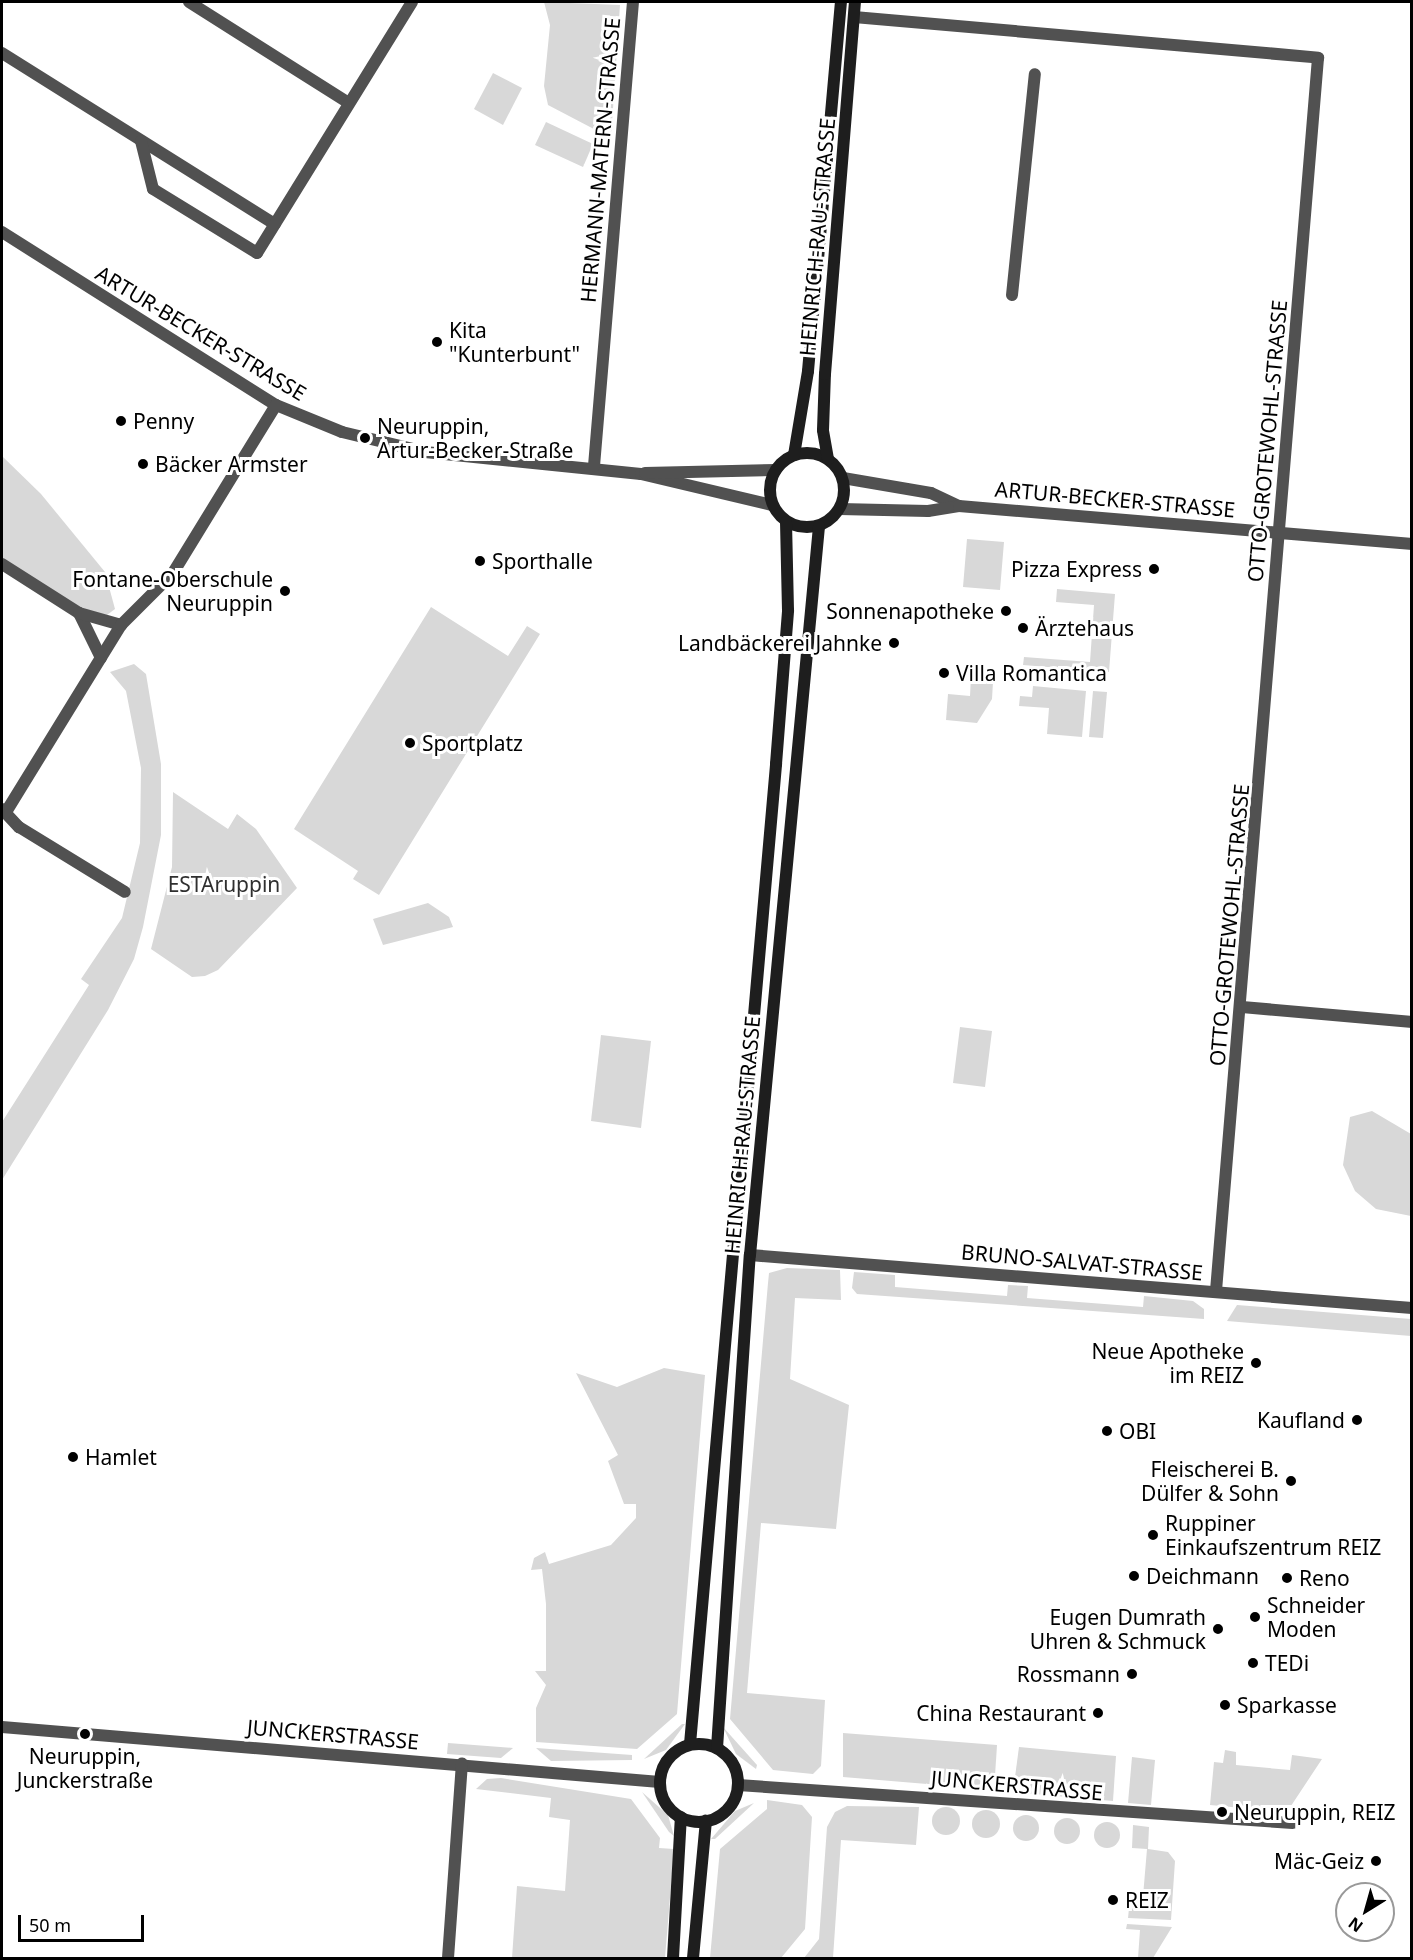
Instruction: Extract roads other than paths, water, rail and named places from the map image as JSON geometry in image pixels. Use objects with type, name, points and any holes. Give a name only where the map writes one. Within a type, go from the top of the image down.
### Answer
[{"type":"main road","name":"HEINRICH-RAU-STRASSE","points":[[794,455],[808,371],[841,2]]},
{"type":"main road","name":"HEINRICH-RAU-STRASSE","points":[[828,459],[823,430],[825,374],[855,2]]},
{"type":"main road","points":[[840,16],[854,17]]},
{"type":"main road","points":[[794,455],[828,459],[843,478],[840,509],[819,526],[786,522],[772,505],[776,470],[794,455]]},
{"type":"main road","name":"HEINRICH-RAU-STRASSE","points":[[690,1744],[776,764],[788,610],[786,522]]},
{"type":"main road","name":"HEINRICH-RAU-STRASSE","points":[[717,1748],[750,1255],[819,526]]},
{"type":"main road","points":[[690,1744],[717,1748],[732,1761],[738,1785],[726,1811],[706,1821],[681,1817],[668,1806],[660,1782],[671,1756],[690,1744]]},
{"type":"main road","points":[[674,1959],[681,1817]]},
{"type":"main road","points":[[693,1959],[706,1821]]},
{"type":"street","points":[[189,2],[349,103]]},
{"type":"street","points":[[141,141],[153,189],[257,253],[412,2]]},
{"type":"street","name":"HERMANN-MATERN-STRASSE","points":[[594,466],[633,2]]},
{"type":"street","name":"OTTO-GROTEWOHL-STRASSE","points":[[854,17],[1318,58],[1278,533],[1242,1008],[1216,1292]]},
{"type":"street","points":[[2,53],[275,224]]},
{"type":"street","points":[[1012,295],[1035,74]]},
{"type":"street","name":"ARTUR-BECKER-STRASSE","points":[[2,232],[276,405],[342,432],[425,452],[594,466],[641,474],[772,505]]},
{"type":"street","points":[[125,892],[19,827],[7,812],[121,625],[173,573],[276,405]]},
{"type":"street","name":"ARTUR-BECKER-STRASSE","points":[[641,474],[681,468],[776,470]]},
{"type":"street","name":"ARTUR-BECKER-STRASSE","points":[[843,478],[931,493],[959,506]]},
{"type":"street","name":"ARTUR-BECKER-STRASSE","points":[[840,509],[928,511],[959,506],[1412,544]]},
{"type":"street","points":[[2,564],[79,613],[121,625]]},
{"type":"street","points":[[79,613],[100,658]]},
{"type":"street","points":[[1242,1008],[1412,1022]]},
{"type":"street","name":"BRUNO-SALVAT-STRASSE","points":[[750,1255],[1412,1308]]},
{"type":"street","name":"JUNCKERSTRASSE","points":[[2,1726],[660,1782]]},
{"type":"street","points":[[448,1959],[462,1764]]},
{"type":"street","name":"JUNCKERSTRASSE","points":[[738,1785],[1293,1823]]},
{"type":"place","name":"Kita \"Kunterbunt\"","points":[[437,342]]},
{"type":"place","name":"Penny","points":[[121,421]]},
{"type":"place","name":"Neuruppin, Artur-Becker-Straße","points":[[365,438]]},
{"type":"place","name":"Bäcker Armster","points":[[143,464]]},
{"type":"place","name":"Sporthalle","points":[[480,561]]},
{"type":"place","name":"Pizza Express","points":[[1154,569]]},
{"type":"place","name":"Fontane-Oberschule Neuruppin","points":[[285,591]]},
{"type":"place","name":"Sonnenapotheke","points":[[1006,611]]},
{"type":"place","name":"Ärztehaus","points":[[1023,628]]},
{"type":"place","name":"Landbäckerei Jahnke","points":[[894,643]]},
{"type":"place","name":"Villa Romantica","points":[[944,673]]},
{"type":"place","name":"Sportplatz","points":[[410,743]]},
{"type":"place","name":"Neue Apotheke im REIZ","points":[[1256,1363]]},
{"type":"place","name":"Kaufland","points":[[1357,1420]]},
{"type":"place","name":"OBI","points":[[1107,1431]]},
{"type":"place","name":"Hamlet","points":[[73,1457]]},
{"type":"place","name":"Fleischerei B. Dülfer & Sohn","points":[[1291,1481]]},
{"type":"place","name":"Ruppiner Einkaufszentrum REIZ","points":[[1153,1535]]},
{"type":"place","name":"Deichmann","points":[[1134,1576]]},
{"type":"place","name":"Reno","points":[[1287,1578]]},
{"type":"place","name":"Schneider Moden","points":[[1255,1617]]},
{"type":"place","name":"Eugen Dumrath Uhren & Schmuck","points":[[1218,1629]]},
{"type":"place","name":"TEDi","points":[[1253,1663]]},
{"type":"place","name":"Rossmann","points":[[1132,1674]]},
{"type":"place","name":"Sparkasse","points":[[1225,1705]]},
{"type":"place","name":"China Restaurant","points":[[1098,1713]]},
{"type":"place","name":"Neuruppin, Junckerstraße","points":[[85,1734]]},
{"type":"place","name":"Neuruppin, REIZ","points":[[1222,1812]]},
{"type":"place","name":"Mäc-Geiz","points":[[1376,1861]]},
{"type":"place","name":"REIZ","points":[[1113,1900]]},
{"type":"park label","name":"ESTAruppin","points":[[224,884]]}]
